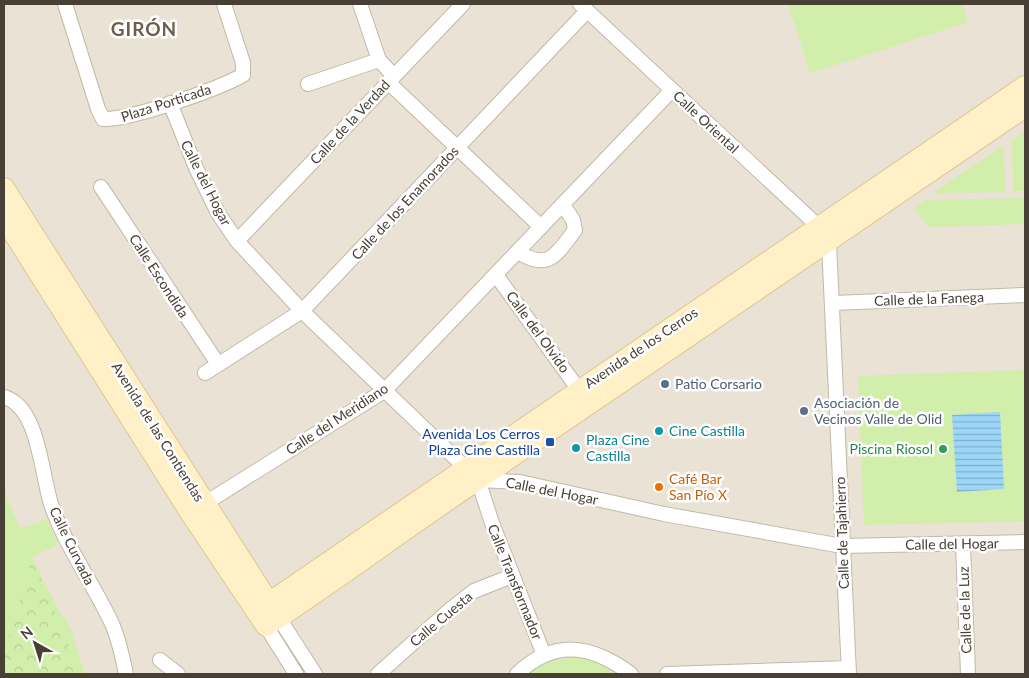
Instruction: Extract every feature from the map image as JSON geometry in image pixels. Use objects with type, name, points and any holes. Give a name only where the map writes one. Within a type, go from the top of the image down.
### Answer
[{"type":"street","name":"Plaza Porticada","points":[[65,4],[98,109],[104,119],[116,120],[170,103],[243,75],[243,63],[224,4]]},
{"type":"street","points":[[360,4],[379,60],[391,79],[457,148],[541,227]]},
{"type":"street","name":"Calle de la Verdad","points":[[237,241],[463,4]]},
{"type":"street","name":"Calle Oriental","points":[[583,7],[818,226],[830,243]]},
{"type":"street","name":"Calle de los Enamorados","points":[[205,373],[302,311],[457,148],[583,7]]},
{"type":"street","points":[[308,84],[379,60]]},
{"type":"street","name":"Avenida de los Cerros","points":[[268,615],[457,495],[479,488],[579,390],[1025,86]]},
{"type":"street","name":"Calle del Meridiano","points":[[204,504],[384,391],[672,90]]},
{"type":"street","name":"Calle del Hogar","points":[[170,103],[196,168],[218,213],[237,241],[302,311],[479,488],[520,482],[664,514],[842,546],[963,545],[1025,542]]},
{"type":"street","name":"Avenida de los Cerros","points":[[268,615],[479,488],[513,456],[830,243],[1025,107]]},
{"type":"street","name":"Calle Escondida","points":[[101,187],[218,364]]},
{"type":"street","name":"Avenida de las Contiendas","points":[[4,188],[204,504],[268,615],[296,674]]},
{"type":"street","points":[[518,252],[534,262],[548,260],[562,247],[575,230],[573,220],[563,204]]},
{"type":"street","name":"Avenida de las Contiendas","points":[[4,218],[191,514],[314,674]]},
{"type":"street","name":"Calle de Tajahierro","points":[[830,243],[849,671]]},
{"type":"street","name":"Calle del Olvido","points":[[496,275],[579,390]]},
{"type":"street","name":"Calle de la Fanega","points":[[834,303],[1025,295]]},
{"type":"street","name":"Calle Curvada","points":[[4,396],[12,399],[27,416],[39,451],[52,507],[113,627],[126,674]]},
{"type":"street","points":[[513,456],[513,468],[520,482]]},
{"type":"street","name":"Calle Transformador","points":[[457,495],[472,498],[479,488]]},
{"type":"street","name":"Calle Transformador","points":[[479,488],[544,655]]},
{"type":"street","name":"Calle de la Luz","points":[[963,545],[968,674]]},
{"type":"street","name":"Calle Cuesta","points":[[378,674],[452,608],[474,591],[512,576]]},
{"type":"street","points":[[517,674],[526,665],[544,655],[570,650],[583,650],[600,654],[631,674]]},
{"type":"street","points":[[160,660],[178,674]]},
{"type":"street","points":[[667,674],[849,671]]},
{"type":"shaded area","points":[[4,4],[1025,4],[1025,674],[4,674]]},
{"type":"green space","points":[[788,4],[962,4],[968,22],[810,73]]},
{"type":"green space","points":[[1025,131],[1025,191],[1013,191],[1012,140]]},
{"type":"green space","points":[[1004,145],[1005,192],[933,193]]},
{"type":"green space","points":[[1025,198],[1025,224],[928,227],[914,208],[926,200]]},
{"type":"green space","name":"Piscina Riosol","points":[[1025,370],[1025,521],[864,525],[858,376]]},
{"type":"green space","points":[[5,493],[20,529],[47,519],[57,545],[32,557],[57,607],[70,627],[85,674],[4,674]]},
{"type":"green space","points":[[32,557],[81,674],[4,674],[4,656]]},
{"type":"green space","points":[[576,656],[597,660],[613,674],[527,674],[546,663]]},
{"type":"water","points":[[1000,412],[1004,489],[957,492],[952,415]]},
{"type":"place","name":"Patio Corsario","points":[[665,384]]},
{"type":"place","name":"Asociación de Vecinos Valle de Olid","points":[[804,411]]},
{"type":"place","name":"Cine Castilla","points":[[659,431]]},
{"type":"place","name":"Avenida Los Cerros Plaza Cine Castilla","points":[[550,442]]},
{"type":"place","name":"Plaza Cine Castilla","points":[[576,448]]},
{"type":"place","name":"Piscina Riosol","points":[[943,449]]},
{"type":"place","name":"Café Bar San Pío X","points":[[659,487]]},
{"type":"district","name":"GIRÓN","points":[[144,29]]}]
